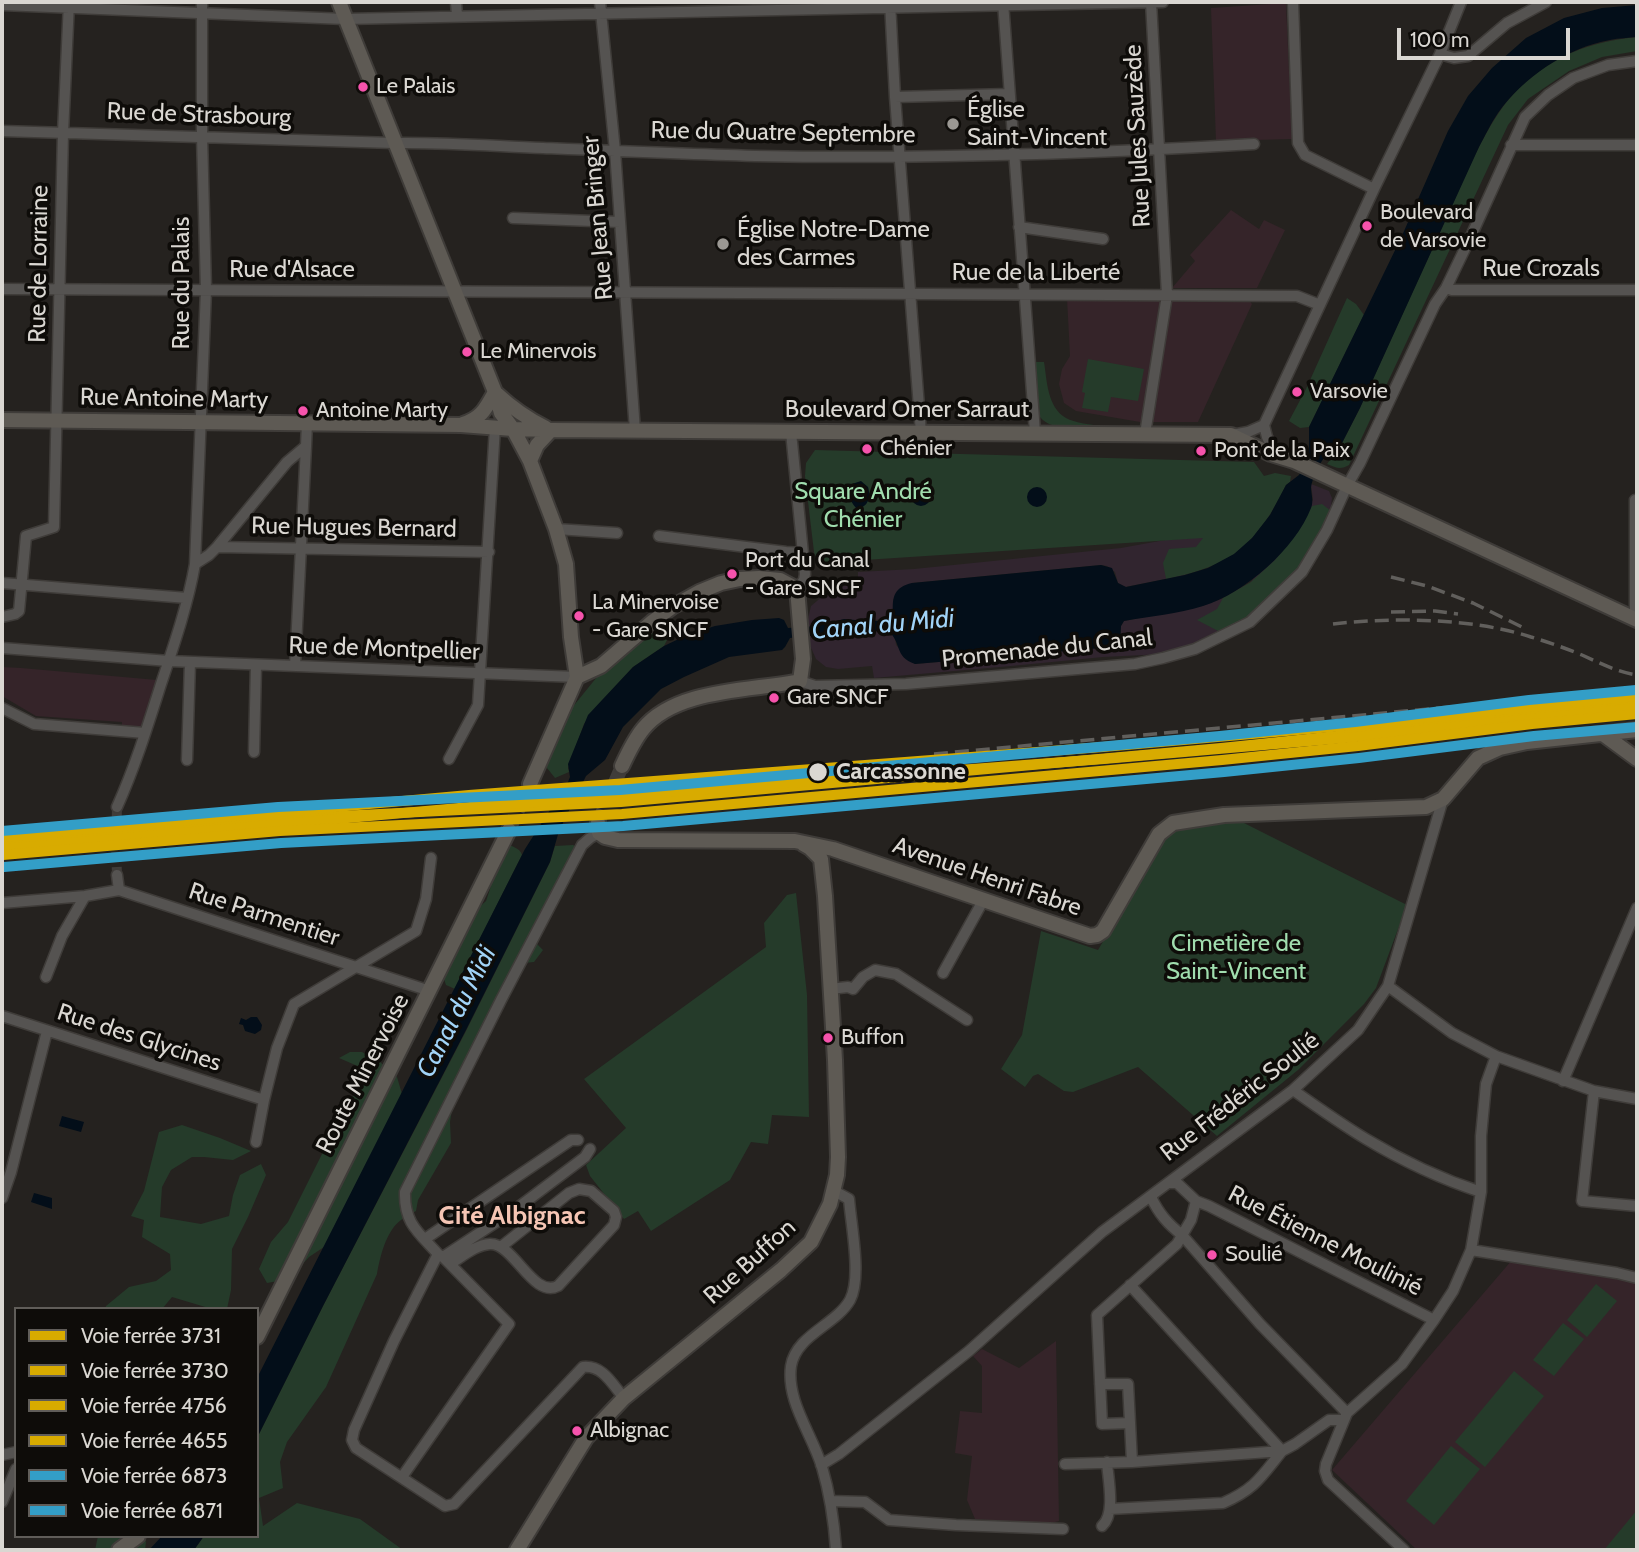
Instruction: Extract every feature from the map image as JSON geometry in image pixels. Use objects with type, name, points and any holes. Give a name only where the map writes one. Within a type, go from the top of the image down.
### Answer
[{"type":"street","points":[[339,2],[495,392],[501,413],[530,461],[556,529],[566,564],[577,677],[530,783]]},
{"type":"street","points":[[456,2],[457,16]]},
{"type":"street","name":"Rue Jean Bringer","points":[[600,2],[615,151],[635,431]]},
{"type":"street","name":"Rue Jules Sauzède","points":[[1145,434],[1167,295],[1151,2]]},
{"type":"street","points":[[2,5],[202,7],[345,19],[890,5],[1163,2]]},
{"type":"street","points":[[1293,2],[1298,143],[1305,155],[1374,189]]},
{"type":"street","points":[[1276,455],[1264,425],[1440,54],[1461,2]]},
{"type":"street","points":[[1440,54],[1454,58],[1468,56],[1507,23],[1546,2]]},
{"type":"street","points":[[1003,3],[1035,433]]},
{"type":"street","name":"Rue de Lorraine","points":[[22,585],[26,536],[54,527],[63,133],[69,5]]},
{"type":"street","points":[[890,5],[921,433]]},
{"type":"street","name":"Rue du Palais","points":[[117,807],[128,784],[169,661],[195,564],[206,290],[202,7]]},
{"type":"street","name":"Promenade du Canal","points":[[800,681],[815,686],[906,684],[1135,664],[1195,649],[1250,622],[1302,572],[1327,530],[1344,485],[1360,463],[1435,304],[1446,288],[1472,234],[1525,117],[1573,78],[1608,65],[1637,61]]},
{"type":"street","points":[[895,97],[1010,94]]},
{"type":"street","name":"Rue de Strasbourg","points":[[2,131],[394,143]]},
{"type":"street","name":"Rue du Quatre Septembre","points":[[394,143],[757,156],[1014,154],[1254,145]]},
{"type":"street","points":[[1511,145],[1637,145]]},
{"type":"street","points":[[513,218],[620,222]]},
{"type":"street","points":[[1019,227],[1103,239]]},
{"type":"street","name":"Rue Crozals","points":[[1446,288],[1637,290]]},
{"type":"street","name":"Rue d'Alsace","points":[[2,289],[455,292]]},
{"type":"street","name":"Rue de la Liberté","points":[[455,292],[1297,296],[1321,304]]},
{"type":"street","points":[[461,425],[474,421],[495,392]]},
{"type":"street","points":[[495,392],[533,422],[551,430],[537,445],[530,461]]},
{"type":"street","name":"Rue Antoine Marty","points":[[2,420],[461,425],[513,429]]},
{"type":"street","points":[[295,666],[307,423]]},
{"type":"street","points":[[1231,435],[1264,425]]},
{"type":"street","points":[[449,759],[478,705],[495,427]]},
{"type":"street","name":"Boulevard Omer Sarraut","points":[[513,429],[1231,435],[1344,485]]},
{"type":"street","points":[[622,766],[644,727],[668,709],[712,695],[800,681],[803,659],[797,589],[804,580],[803,552],[791,432]]},
{"type":"street","points":[[195,564],[218,547],[287,462],[306,446]]},
{"type":"street","points":[[1344,485],[1636,620],[1637,500]]},
{"type":"street","points":[[556,529],[617,533]]},
{"type":"street","points":[[659,536],[803,552]]},
{"type":"street","name":"Rue Hugues Bernard","points":[[218,547],[489,552]]},
{"type":"street","points":[[577,677],[601,666],[652,622],[699,592],[731,581],[759,578],[774,578],[797,589]]},
{"type":"street","points":[[2,583],[187,598]]},
{"type":"street","points":[[2,617],[19,611],[22,585]]},
{"type":"street","name":"Rue de Montpellier","points":[[2,648],[169,661],[577,677]]},
{"type":"street","points":[[187,760],[190,662]]},
{"type":"street","points":[[254,752],[256,665]]},
{"type":"street","points":[[2,708],[34,724],[145,733]]},
{"type":"street","name":"Rue Frédéric Soulié","points":[[821,1465],[839,1454],[958,1359],[1102,1232],[1293,1090],[1358,1030],[1388,986],[1443,799],[1478,758],[1500,748],[1527,742],[1637,730]]},
{"type":"street","points":[[1604,734],[1636,758]]},
{"type":"street","name":"Avenue Henri Fabre","points":[[833,849],[1087,935],[1097,935],[1103,932],[1159,834],[1173,824],[1224,815],[1426,807],[1443,799]]},
{"type":"street","points":[[402,1477],[509,1324],[410,1223],[405,1206],[405,1192],[582,845],[599,828],[605,837],[618,839],[797,841],[833,849]]},
{"type":"street","name":"Route Minervoise","points":[[259,1333],[509,831]]},
{"type":"street","name":"Rue Buffon","points":[[517,1550],[586,1438],[625,1398],[781,1270],[811,1242],[830,1204],[838,1157],[825,892],[821,859],[810,848],[797,841]]},
{"type":"street","name":"Rue Buffon","points":[[825,892],[833,849]]},
{"type":"street","points":[[256,1142],[277,1048],[294,1004],[416,931],[426,899],[431,858]]},
{"type":"street","points":[[117,875],[119,890]]},
{"type":"street","name":"Rue Parmentier","points":[[2,904],[119,890],[430,991]]},
{"type":"street","points":[[46,977],[61,936],[85,896]]},
{"type":"street","points":[[943,973],[984,899]]},
{"type":"street","points":[[1563,1081],[1637,908]]},
{"type":"street","points":[[830,989],[853,989],[863,977],[875,970],[895,974],[967,1020]]},
{"type":"street","points":[[1388,986],[1452,1032],[1496,1056],[1594,1091],[1637,1099]]},
{"type":"street","name":"Rue des Glycines","points":[[2,1016],[264,1100]]},
{"type":"street","points":[[2,1198],[47,1031]]},
{"type":"street","points":[[1404,1550],[1328,1479],[1326,1464],[1346,1417],[1402,1364],[1453,1291],[1471,1250],[1481,1192],[1481,1136],[1486,1084],[1496,1056]]},
{"type":"street","points":[[1293,1090],[1366,1139],[1414,1164],[1481,1192]]},
{"type":"street","points":[[1594,1091],[1582,1201],[1637,1206]]},
{"type":"street","points":[[425,1239],[571,1139],[578,1140]]},
{"type":"street","points":[[590,1149],[585,1157],[516,1209],[444,1258],[394,1340],[352,1440],[356,1448],[445,1506],[454,1504],[583,1367],[599,1369],[625,1398]]},
{"type":"street","name":"Rue Étienne Moulinié","points":[[1168,1183],[1177,1183],[1196,1201],[1434,1321]]},
{"type":"street","points":[[444,1258],[493,1243],[502,1246],[543,1287],[553,1289],[614,1225],[614,1210],[591,1191],[579,1189],[569,1193],[502,1246]]},
{"type":"street","points":[[834,1191],[849,1199],[856,1268],[855,1284],[851,1299],[798,1348],[791,1365],[792,1388],[821,1465],[834,1517],[836,1550]]},
{"type":"street","points":[[1151,1197],[1158,1212],[1170,1226],[1182,1235],[1346,1417]]},
{"type":"street","points":[[1130,1423],[1102,1424],[1097,1315],[1177,1244],[1191,1220],[1196,1201]]},
{"type":"street","points":[[1471,1250],[1637,1278]]},
{"type":"street","points":[[1130,1285],[1282,1451]]},
{"type":"street","points":[[1100,1384],[1128,1384],[1132,1462]]},
{"type":"street","points":[[1110,1509],[1223,1503],[1241,1496],[1257,1483],[1282,1451],[1329,1420],[1346,1417]]},
{"type":"street","points":[[1065,1464],[1282,1451]]},
{"type":"street","points":[[1102,1526],[1108,1521],[1110,1509],[1107,1462]]},
{"type":"street","points":[[2,1502],[14,1474]]},
{"type":"street","points":[[830,1501],[865,1502],[889,1520],[1063,1529]]},
{"type":"street","points":[[119,1550],[135,1538]]},
{"type":"shaded area","points":[[1286,3],[1292,139],[1216,141],[1211,8]]},
{"type":"shaded area","points":[[1231,210],[1259,229],[1264,220],[1285,230],[1257,288],[1172,288],[1195,261],[1190,255]]},
{"type":"shaded area","points":[[1067,298],[1248,299],[1252,304],[1198,422],[1140,422],[1076,411],[1064,403],[1059,384],[1062,369],[1070,356]]},
{"type":"shaded area","points":[[1311,484],[1329,491],[1332,498],[1331,506],[1308,548],[1238,621],[1194,643],[1164,654],[874,678],[872,666],[838,669],[826,667],[816,659],[809,643],[807,623],[811,606],[838,587],[858,584],[858,572],[914,569],[1204,537],[1185,575],[1125,587],[1118,583],[1115,572],[1101,565],[912,583],[893,600],[893,612],[888,619],[825,623],[811,627],[820,636],[844,639],[867,632],[888,631],[895,637],[896,645],[915,664],[1112,647],[1121,636],[1124,621],[1202,606],[1251,582],[1313,500]]},
{"type":"shaded area","points":[[2,667],[157,680],[141,727],[122,727],[122,722],[36,716],[2,696]]},
{"type":"shaded area","points":[[1512,1260],[1637,1282],[1637,1550],[1417,1550],[1332,1470]]},
{"type":"shaded area","points":[[1056,1341],[1059,1521],[1047,1524],[975,1519],[967,1500],[972,1456],[955,1453],[960,1411],[982,1413],[982,1366],[973,1356],[982,1349],[1019,1368]]},
{"type":"green space","points":[[1637,37],[1637,51],[1602,57],[1569,71],[1528,99],[1508,125],[1349,465],[1338,468],[1327,464],[1341,445],[1360,408],[1477,151],[1496,117],[1531,77],[1559,59],[1603,42]]},
{"type":"green space","points":[[1347,298],[1356,304],[1364,315],[1309,427],[1300,428],[1289,421]]},
{"type":"green space","points":[[1088,359],[1144,369],[1138,401],[1111,397],[1108,412],[1082,408]]},
{"type":"green space","points":[[1035,362],[1044,362],[1051,400],[1060,413],[1074,421],[1099,426],[1051,425],[1040,417]]},
{"type":"green space","name":"Square André Chénier","points":[[815,450],[1254,462],[1264,476],[1275,473],[1291,476],[1290,482],[1264,523],[1242,548],[1209,567],[1166,579],[1163,563],[1169,549],[1196,547],[1203,538],[818,563],[814,552],[805,476],[806,463]]},
{"type":"green space","points":[[1322,504],[1331,511],[1332,519],[1302,572],[1242,623],[1220,632],[1197,620],[1217,609],[1223,598],[1251,582],[1275,560],[1297,533],[1312,506]]},
{"type":"green space","points":[[666,623],[672,630],[664,646],[633,667],[597,706],[584,724],[568,768],[569,772],[555,778],[543,763],[571,709],[601,672],[658,626]]},
{"type":"green space","name":"Cimetière de Saint-Vincent","points":[[1238,820],[1407,905],[1376,988],[1364,1004],[1298,1070],[1217,1136],[1138,1067],[1073,1092],[1064,1091],[1038,1074],[1033,1076],[1025,1087],[1001,1069],[1022,1035],[1041,931],[1098,950],[1163,839],[1178,829]]},
{"type":"green space","points":[[505,844],[518,849],[522,855],[455,989],[446,985],[443,976],[473,913],[486,901],[492,873]]},
{"type":"green space","points":[[555,846],[577,847],[530,937],[543,950],[534,962],[524,963],[485,1023],[449,1092],[452,1110],[451,1143],[418,1200],[416,1211],[396,1225],[388,1237],[377,1274],[326,1387],[287,1442],[280,1462],[283,1488],[259,1498],[259,1434],[465,1033],[550,862]]},
{"type":"green space","points":[[796,893],[807,995],[809,1117],[772,1115],[768,1144],[751,1142],[730,1180],[651,1231],[638,1211],[624,1219],[590,1176],[586,1165],[626,1128],[584,1079],[766,947],[764,923],[787,895]]},
{"type":"green space","points":[[350,1052],[362,1052],[380,1062],[397,1077],[402,1094],[324,1247],[309,1257],[289,1279],[267,1283],[259,1269],[271,1242],[288,1222],[339,1120],[369,1071],[339,1058]]},
{"type":"green space","points":[[182,1125],[251,1151],[233,1160],[192,1157],[171,1170],[162,1187],[160,1217],[201,1224],[229,1216],[240,1175],[261,1164],[266,1175],[232,1249],[231,1290],[227,1307],[205,1307],[172,1297],[164,1307],[106,1307],[129,1287],[156,1281],[171,1270],[170,1254],[142,1237],[144,1220],[131,1216],[144,1191],[159,1132]]},
{"type":"green space","points":[[1596,1284],[1617,1301],[1587,1337],[1567,1320]]},
{"type":"green space","points":[[1563,1323],[1584,1339],[1554,1376],[1533,1360]]},
{"type":"green space","points":[[1514,1371],[1544,1396],[1485,1467],[1455,1442]]},
{"type":"green space","points":[[1451,1446],[1480,1469],[1434,1525],[1406,1501]]},
{"type":"green space","points":[[259,1498],[263,1526],[297,1503],[360,1519],[403,1550],[194,1550],[203,1538],[259,1538]]},
{"type":"green space","points":[[1637,1510],[1637,1550],[1604,1550]]},
{"type":"green space","points":[[98,1538],[143,1538],[146,1542],[145,1550],[95,1550]]},
{"type":"water","name":"Canal du Midi","points":[[1637,5],[1637,37],[1594,44],[1562,57],[1533,76],[1498,113],[1479,147],[1360,408],[1341,445],[1324,458],[1316,472],[1311,487],[1312,505],[1303,523],[1281,554],[1251,580],[1219,600],[1203,606],[1124,621],[1120,641],[1112,647],[915,664],[904,657],[888,631],[842,639],[816,636],[790,638],[782,650],[729,657],[661,689],[623,727],[605,760],[586,776],[559,831],[550,862],[259,1434],[259,1374],[525,849],[568,782],[568,764],[588,715],[633,667],[664,646],[715,626],[779,618],[784,620],[788,628],[818,626],[844,619],[888,619],[893,612],[893,601],[898,590],[912,583],[1101,565],[1112,568],[1118,583],[1126,587],[1208,568],[1234,554],[1252,538],[1270,515],[1286,485],[1299,475],[1309,455],[1309,427],[1401,238],[1448,131],[1468,96],[1492,68],[1526,38],[1564,18],[1602,8]]},
{"type":"water","points":[[861,481],[868,487],[869,498],[863,507],[856,508],[850,491],[852,484]]},
{"type":"water","points":[[921,486],[928,489],[931,496],[928,503],[921,506],[914,503],[911,496],[914,489]]},
{"type":"water","points":[[1037,487],[1044,490],[1047,497],[1044,504],[1037,507],[1030,504],[1027,497],[1030,490]]},
{"type":"water","points":[[257,1017],[262,1025],[261,1030],[255,1034],[245,1031],[243,1025],[239,1024],[241,1018],[246,1020]]},
{"type":"water","points":[[62,1116],[84,1122],[81,1132],[59,1126]]},
{"type":"water","points":[[34,1193],[52,1198],[52,1209],[31,1202]]},
{"type":"water","points":[[160,1538],[203,1538],[194,1550],[149,1550]]},
{"type":"tunnel","points":[[598,823],[622,766]]},
{"type":"tunnel","points":[[509,830],[530,784]]},
{"type":"tunnel","points":[[117,807],[117,875]]},
{"type":"railway","points":[[1391,577],[1427,586],[1473,603],[1526,629]]},
{"type":"railway","points":[[1391,612],[1435,611],[1458,614]]},
{"type":"railway","points":[[1333,624],[1407,620],[1484,626],[1544,641],[1637,675]]},
{"type":"railway","points":[[934,754],[1637,690]]},
{"type":"rail line","name":"6873","points":[[2,831],[278,807],[620,790],[1220,736],[1636,690]]},
{"type":"rail line","name":"3730","points":[[2,837],[469,795],[1103,747],[1637,696]]},
{"type":"rail line","name":"3731","points":[[2,843],[279,819],[621,802],[1221,748],[1637,702]]},
{"type":"rail line","name":"4756","points":[[3,849],[470,807],[1104,759],[1356,737],[1637,708]]},
{"type":"rail line","name":"4655","points":[[3,855],[280,831],[622,814],[1222,760],[1637,714]]},
{"type":"rail line","name":"6871","points":[[4,867],[281,843],[623,826],[1224,772],[1534,736],[1637,727]]},
{"type":"place","name":"Le Palais","points":[[363,87]]},
{"type":"place","name":"Église Saint-Vincent","points":[[953,124]]},
{"type":"place","name":"Boulevard de Varsovie","points":[[1367,226]]},
{"type":"place","name":"Église Notre-Dame des Carmes","points":[[723,244]]},
{"type":"place","name":"Le Minervois","points":[[467,352]]},
{"type":"place","name":"Varsovie","points":[[1297,392]]},
{"type":"place","name":"Antoine Marty","points":[[303,411]]},
{"type":"place","name":"Chénier","points":[[867,449]]},
{"type":"place","name":"Pont de la Paix","points":[[1201,451]]},
{"type":"place","name":"Port du Canal - Gare SNCF","points":[[732,574]]},
{"type":"place","name":"La Minervoise - Gare SNCF","points":[[579,616]]},
{"type":"place","name":"Gare SNCF","points":[[774,698]]},
{"type":"place","name":"Carcassonne","points":[[818,772]]},
{"type":"place","name":"Buffon","points":[[828,1038]]},
{"type":"place","name":"Soulié","points":[[1212,1255]]},
{"type":"place","name":"Albignac","points":[[577,1431]]},
{"type":"district","name":"Cité Albignac","points":[[512,1216]]}]
